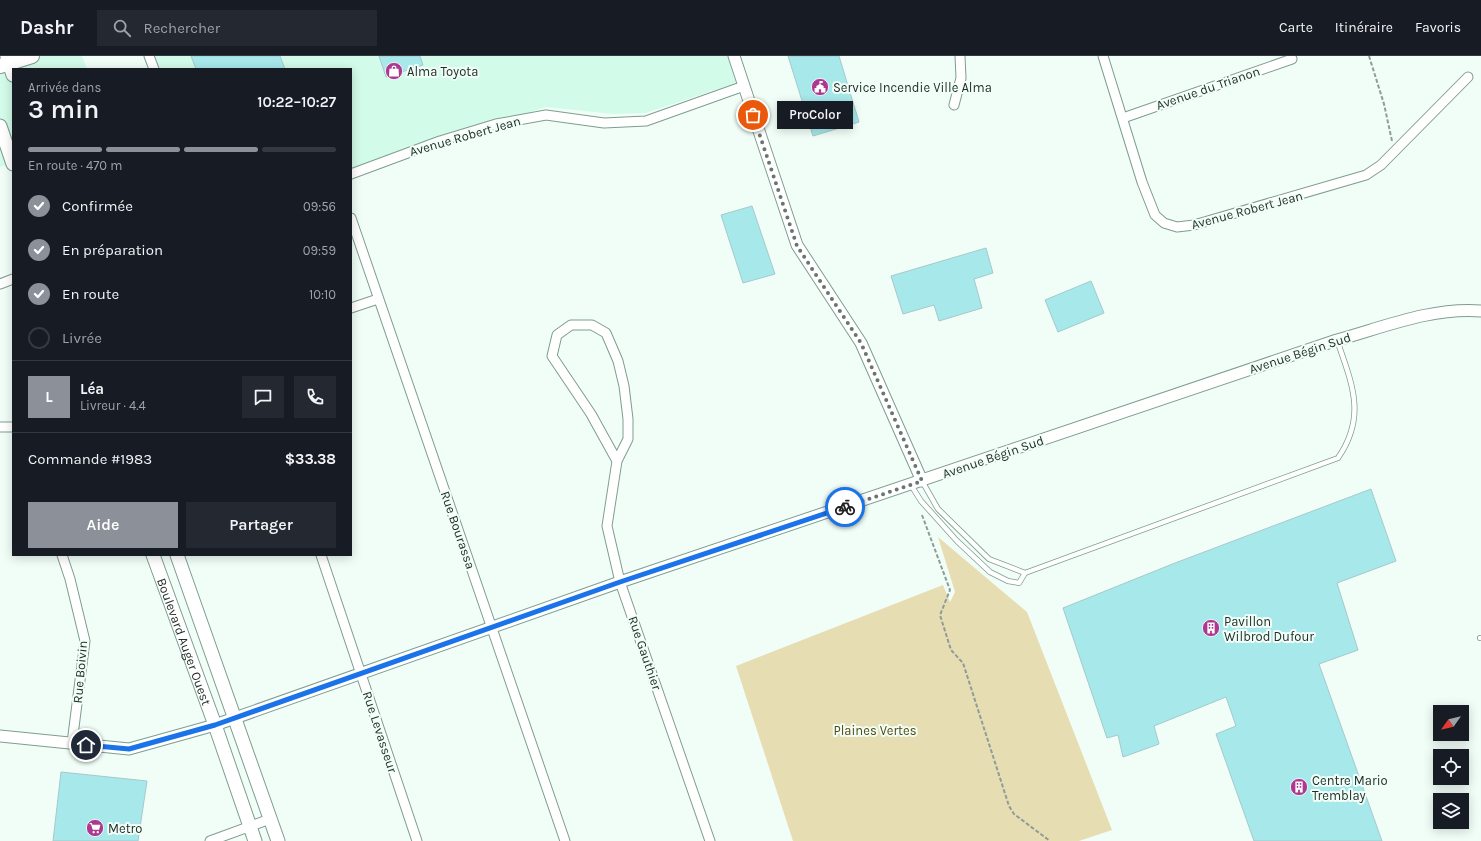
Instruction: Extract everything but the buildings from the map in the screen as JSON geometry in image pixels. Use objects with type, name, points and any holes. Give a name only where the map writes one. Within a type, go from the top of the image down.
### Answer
[{"type":"main road","points":[[7,65],[32,56]]},
{"type":"main road","points":[[0,126],[12,161]]},
{"type":"main road","name":"Boulevard Auger Ouest","points":[[153,556],[215,725],[255,841]]},
{"type":"main road","name":"Boulevard Auger Ouest","points":[[177,556],[236,718],[278,841]]},
{"type":"street","points":[[149,56],[154,68]]},
{"type":"street","points":[[734,56],[797,246],[861,343],[922,481]]},
{"type":"street","points":[[954,105],[961,78],[960,56]]},
{"type":"street","name":"Avenue Robert Jean","points":[[1103,56],[1142,182],[1155,215],[1164,223],[1177,227],[1201,224],[1360,178],[1382,165],[1468,77]]},
{"type":"street","name":"Avenue du Trianon","points":[[1123,118],[1292,59]]},
{"type":"street","name":"Avenue Robert Jean","points":[[352,174],[440,141],[496,124],[546,115],[604,123],[646,121],[744,86]]},
{"type":"street","name":"Rue Bourassa","points":[[352,221],[565,841]]},
{"type":"street","points":[[0,284],[12,279]]},
{"type":"street","points":[[352,308],[378,299]]},
{"type":"street","name":"Avenue Bégin Sud","points":[[0,736],[129,749],[215,725],[361,675],[620,582],[1337,340],[1436,312],[1464,310],[1481,311]]},
{"type":"street","name":"Rue Gauthier","points":[[617,461],[591,414],[552,356],[557,335],[571,325],[592,325],[606,333],[618,361],[624,386],[628,419],[628,439],[617,461],[607,526],[620,582],[710,841]]},
{"type":"street","points":[[0,427],[12,427]]},
{"type":"street","name":"Rue Boivin","points":[[62,556],[70,579],[85,641],[72,743]]},
{"type":"street","name":"Rue Levasseur","points":[[321,556],[417,841]]},
{"type":"street","points":[[210,841],[270,819]]},
{"type":"lane","points":[[911,485],[921,501],[957,541],[990,572],[1008,582],[1019,583],[1025,573],[1338,458],[1352,433],[1355,414],[1351,382],[1337,340]]},
{"type":"lane","points":[[922,481],[938,509],[989,559],[1025,573]]},
{"type":"path","points":[[1369,56],[1384,104],[1394,152]]},
{"type":"path","points":[[921,513],[950,590],[940,615],[951,650],[963,663],[1009,806],[1014,814],[1050,841]]},
{"type":"shaded area","points":[[13,56],[82,56],[87,68],[12,68],[12,163],[0,167],[0,60]]},
{"type":"shaded area","points":[[149,56],[727,56],[736,83],[646,113],[612,114],[546,107],[352,170],[352,68],[154,68]]},
{"type":"green space","name":"Plaines Vertes","points":[[938,537],[1027,612],[1112,830],[1079,841],[793,841],[736,666],[943,585],[950,602],[955,592]]},
{"type":"way so far","points":[[753,115],[797,246],[861,343],[922,481],[845,507]]},
{"type":"place","name":"Alma Toyota","points":[[394,71]]},
{"type":"place","name":"Service Incendie Ville Alma","points":[[820,87]]},
{"type":"place","name":"ProColor","points":[[753,115]]},
{"type":"place","name":"Pavillon Wilbrod Dufour","points":[[1211,628]]},
{"type":"place","name":"Centre Mario Tremblay","points":[[1299,787]]},
{"type":"place","name":"Metro","points":[[95,828]]},
{"type":"route","points":[[86,745],[129,749],[215,725],[347,680],[620,582],[845,507]]}]
